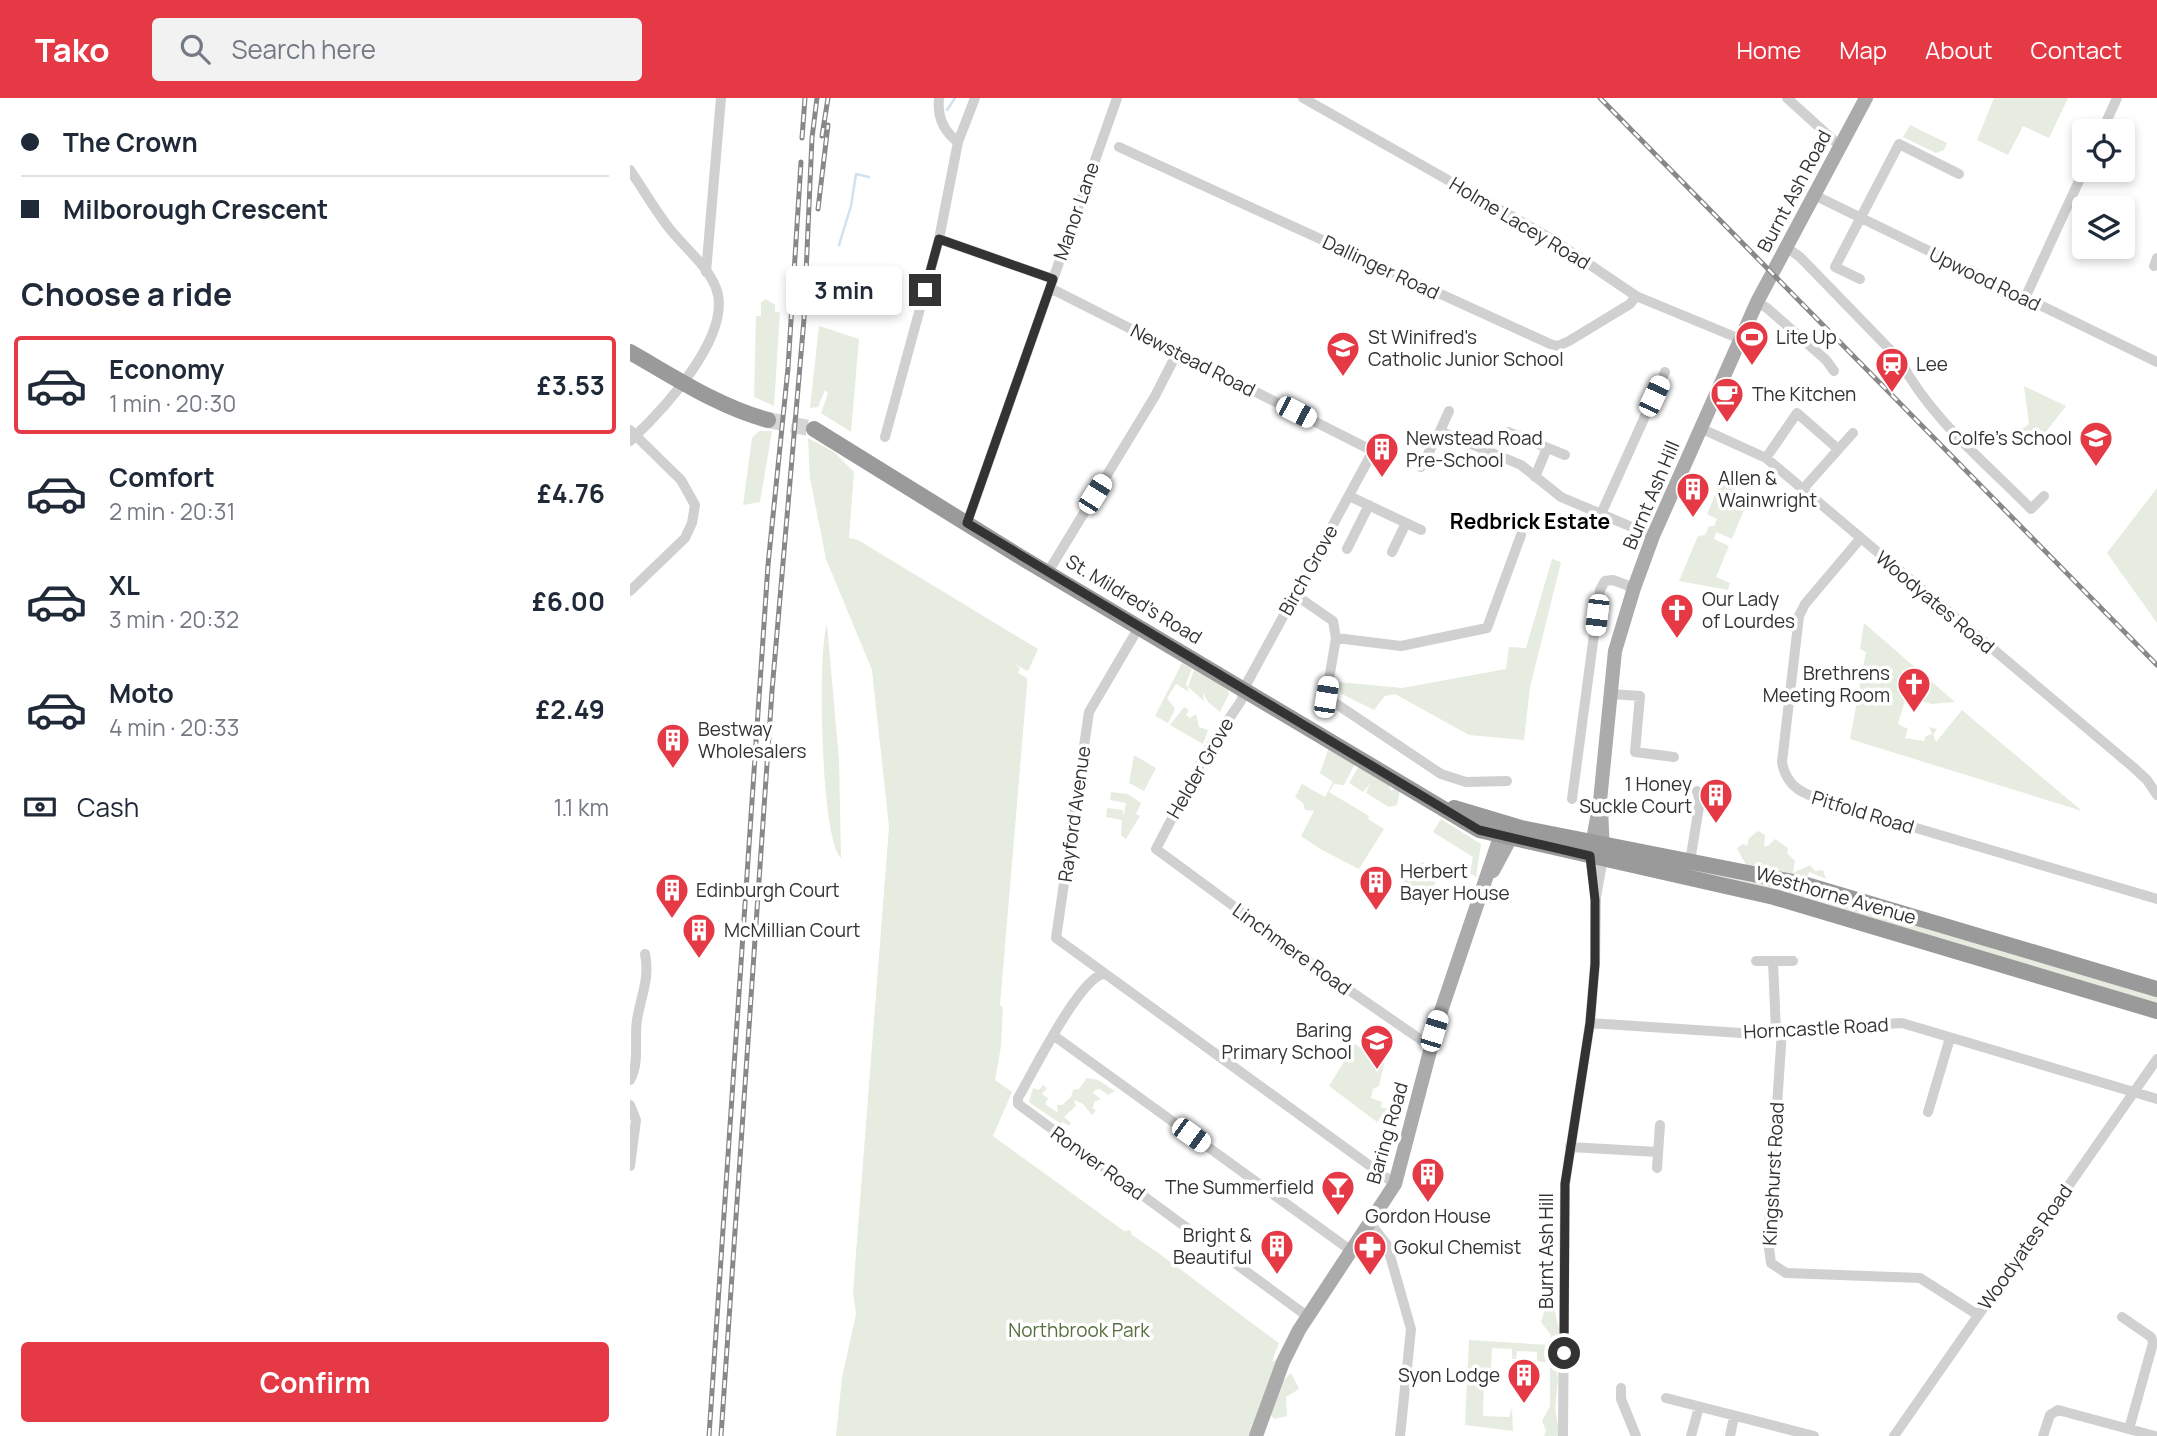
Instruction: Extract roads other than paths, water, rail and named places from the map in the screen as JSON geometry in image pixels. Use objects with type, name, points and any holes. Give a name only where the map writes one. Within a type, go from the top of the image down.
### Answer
[{"type":"highway","points":[[630,352],[684,383],[748,414],[768,420]]},
{"type":"highway","name":"St. Mildred's Road","points":[[814,429],[967,523],[1051,565],[1134,636],[1244,689],[1479,830],[1505,831]]},
{"type":"highway","name":"St. Mildred's Road","points":[[1434,803],[1505,831]]},
{"type":"highway","name":"Westhorne Avenue","points":[[1505,831],[1597,849],[1690,861],[1802,884],[2157,989]]},
{"type":"highway","name":"Westhorne Avenue","points":[[1597,849],[1774,897],[2157,1011]]},
{"type":"main road","name":"Burnt Ash Road","points":[[1757,302],[1866,98]]},
{"type":"main road","name":"Burnt Ash Hill","points":[[1597,849],[1615,651],[1653,536],[1757,302]]},
{"type":"main road","points":[[1479,830],[1487,842],[1488,866]]},
{"type":"main road","name":"Baring Road","points":[[1256,1436],[1283,1362],[1307,1316],[1353,1252],[1395,1184],[1430,1046],[1488,866],[1505,831]]},
{"type":"main road","name":"Baring Road","points":[[1481,891],[1505,831]]},
{"type":"street","points":[[706,272],[721,98]]},
{"type":"street","points":[[939,98],[940,121],[948,135],[958,142]]},
{"type":"street","points":[[885,437],[939,239],[958,142],[975,98]]},
{"type":"street","name":"Manor Lane","points":[[967,523],[1117,98]]},
{"type":"street","name":"Holme Lacey Road","points":[[1303,98],[1552,239],[1636,296],[1740,339]]},
{"type":"street","points":[[1787,98],[1840,146]]},
{"type":"street","points":[[2107,119],[2117,98]]},
{"type":"street","points":[[1860,279],[1835,267],[1899,144],[1959,174]]},
{"type":"street","name":"Dallinger Road","points":[[1119,148],[1550,344],[1558,346],[1569,341],[1630,304],[1636,296]]},
{"type":"street","points":[[630,170],[669,228],[706,272],[718,293],[718,315],[710,336],[684,383],[632,435],[690,492],[695,505],[689,532],[630,591]]},
{"type":"street","points":[[2025,298],[2078,182]]},
{"type":"street","name":"Upwood Road","points":[[1814,195],[2157,362]]},
{"type":"street","name":"Newstead Road","points":[[939,239],[1051,283],[1177,352],[1373,451]]},
{"type":"street","points":[[1786,247],[1800,257],[1900,360],[1909,379],[1942,418],[2031,509],[2044,496]]},
{"type":"street","points":[[1757,302],[1768,308],[1826,360],[1834,371]]},
{"type":"street","points":[[1051,565],[1155,396],[1177,352]]},
{"type":"street","points":[[1601,514],[1665,372]]},
{"type":"street","points":[[1420,467],[1449,411]]},
{"type":"street","points":[[1766,458],[1797,413],[1838,449]]},
{"type":"street","name":"Woodyates Road","points":[[1700,428],[1766,458],[2133,767],[2157,795]]},
{"type":"street","points":[[1440,431],[1521,465],[1561,497],[1653,536]]},
{"type":"street","points":[[1508,432],[1565,455]]},
{"type":"street","points":[[1803,489],[1853,433]]},
{"type":"street","points":[[1535,477],[1547,448]]},
{"type":"street","name":"Birch Grove","points":[[1244,689],[1373,451]]},
{"type":"street","points":[[1349,496],[1421,530]]},
{"type":"street","points":[[1347,550],[1369,505]]},
{"type":"street","points":[[1392,552],[1406,523]]},
{"type":"street","points":[[1336,638],[1401,646],[1486,628],[1521,535]]},
{"type":"street","name":"Pitfold Road","points":[[1860,539],[1805,604],[1799,617],[1782,762],[1788,782],[1805,794],[1838,805],[2157,899]]},
{"type":"street","points":[[1573,799],[1600,590],[1605,581],[1613,580],[1634,588]]},
{"type":"street","points":[[1294,594],[1333,621],[1336,638],[1326,697],[1441,774],[1466,782],[1507,781]]},
{"type":"street","name":"Rayford Avenue","points":[[1134,636],[1092,705],[1087,719],[1056,938],[1395,1184]]},
{"type":"street","name":"Helder Grove","points":[[1156,849],[1231,712],[1241,701],[1244,689]]},
{"type":"street","points":[[1611,694],[1640,696],[1635,752],[1674,757]]},
{"type":"street","points":[[1690,861],[1700,801],[1697,790]]},
{"type":"street","name":"Linchmere Road","points":[[1156,849],[1330,977],[1430,1046]]},
{"type":"street","name":"Burnt Ash Hill","points":[[1563,1436],[1565,1184],[1590,1023],[1597,849]]},
{"type":"street","points":[[630,1080],[635,1071],[638,1018],[647,988],[645,954]]},
{"type":"street","points":[[1756,961],[1793,961]]},
{"type":"street","points":[[1773,961],[1779,1032]]},
{"type":"street","name":"Ronver Road","points":[[1099,971],[1089,980],[1053,1035],[1018,1098],[1019,1106],[1307,1316]]},
{"type":"street","name":"Horncastle Road","points":[[1590,1023],[1701,1032],[1779,1032],[1894,1023],[2157,1099]]},
{"type":"street","name":"Kingshurst Road","points":[[1779,1032],[1768,1240],[1772,1263],[1786,1273],[1920,1278],[1978,1315]]},
{"type":"street","points":[[1053,1035],[1353,1252]]},
{"type":"street","points":[[1928,1112],[1950,1038]]},
{"type":"street","name":"Woodyates Road","points":[[1894,1436],[2157,1059]]},
{"type":"street","points":[[630,1105],[636,1120],[630,1166]]},
{"type":"street","points":[[1657,1168],[1660,1125]]},
{"type":"street","points":[[1570,1147],[1658,1152]]},
{"type":"street","points":[[1371,1224],[1387,1245],[1411,1329],[1400,1436]]},
{"type":"street","points":[[2122,1317],[2151,1337],[2153,1343],[2129,1429]]},
{"type":"street","points":[[1621,1388],[1622,1399],[1636,1436]]},
{"type":"street","points":[[1666,1398],[1814,1436]]},
{"type":"street","points":[[1691,1436],[1699,1407]]},
{"type":"street","points":[[2043,1436],[2050,1415],[2058,1410],[2155,1436]]},
{"type":"street","points":[[1730,1436],[1734,1417]]},
{"type":"waterway","points":[[947,110],[955,98]]},
{"type":"waterway","points":[[839,245],[851,206],[856,174],[869,177]]},
{"type":"tunnel","points":[[768,420],[814,429]]},
{"type":"railway","points":[[802,138],[805,98]]},
{"type":"railway","points":[[721,1436],[772,691],[804,319],[812,138],[817,98]]},
{"type":"railway","points":[[822,136],[828,98]]},
{"type":"railway","points":[[1600,98],[2157,665]]},
{"type":"railway","points":[[818,209],[828,125]]},
{"type":"railway","points":[[709,1436],[768,565],[788,368],[801,162]]},
{"type":"place","name":"Lite Up","points":[[1752,367]]},
{"type":"place","name":"St Winifred's Catholic Junior School","points":[[1343,378]]},
{"type":"place","name":"Lee","points":[[1892,394]]},
{"type":"place","name":"The Kitchen","points":[[1727,424]]},
{"type":"place","name":"Colfe's School","points":[[2096,468]]},
{"type":"place","name":"Newstead Road Pre-School","points":[[1382,479]]},
{"type":"place","name":"Allen & Wainwright","points":[[1693,519]]},
{"type":"place","name":"Our Lady of Lourdes","points":[[1677,640]]},
{"type":"place","name":"Brethrens Meeting Room","points":[[1914,714]]},
{"type":"place","name":"Bestway Wholesalers","points":[[673,770]]},
{"type":"place","name":"1 Honey Suckle Court","points":[[1716,825]]},
{"type":"place","name":"Herbert Bayer House","points":[[1376,912]]},
{"type":"place","name":"Edinburgh Court","points":[[672,920]]},
{"type":"place","name":"McMillian Court","points":[[699,960]]},
{"type":"place","name":"Baring Primary School","points":[[1377,1071]]},
{"type":"place","name":"Gordon House","points":[[1428,1204]]},
{"type":"place","name":"The Summerfield","points":[[1338,1217]]},
{"type":"place","name":"Bright & Beautiful","points":[[1277,1276]]},
{"type":"place","name":"Gokul Chemist","points":[[1370,1277]]},
{"type":"place","name":"Syon Lodge","points":[[1524,1405]]},
{"type":"district","name":"Redbrick Estate","points":[[1530,522]]},
{"type":"park label","name":"Northbrook Park","points":[[1079,1330]]}]
